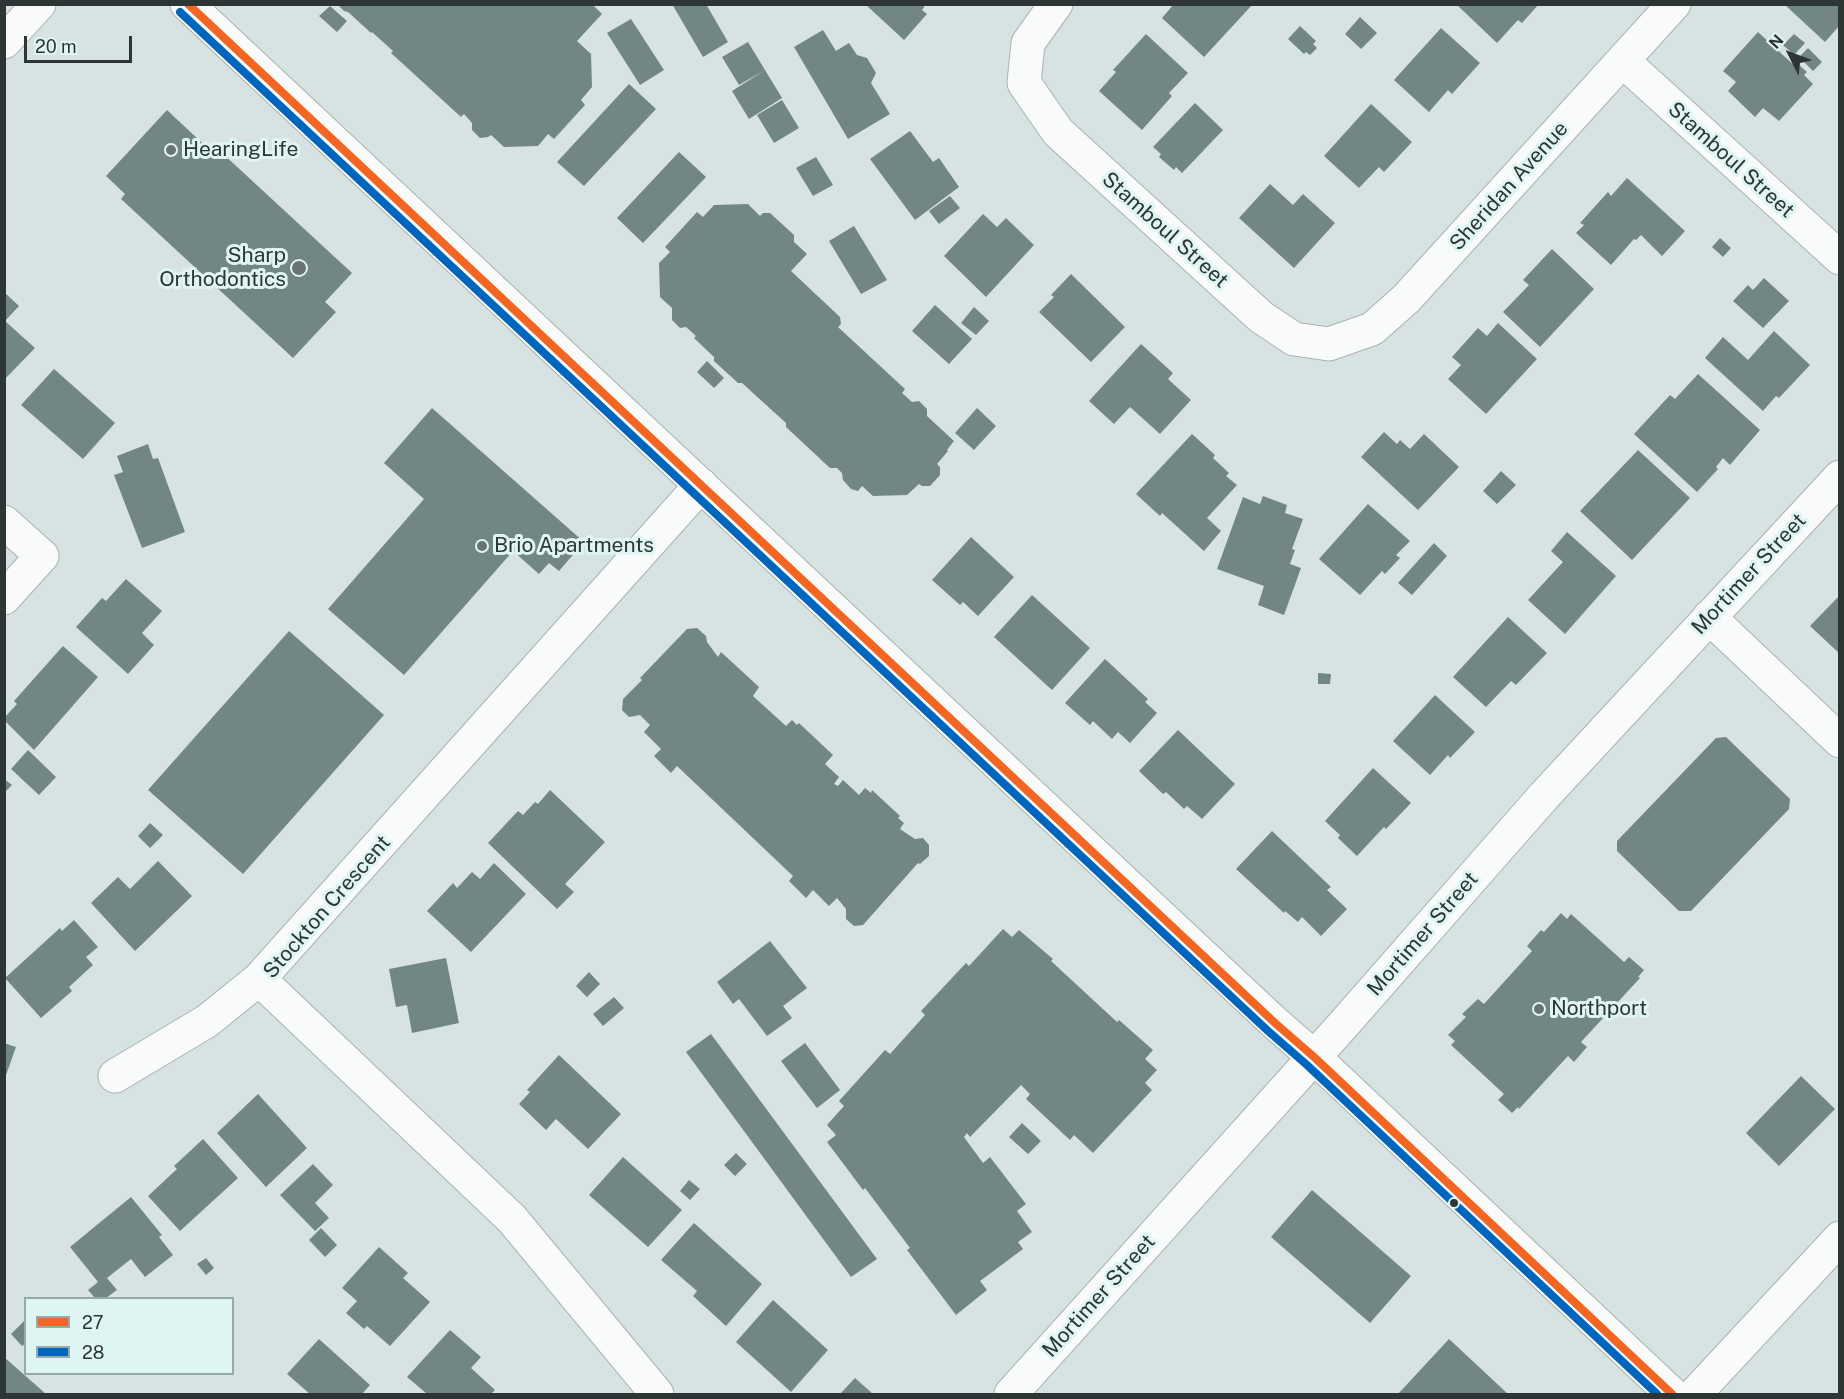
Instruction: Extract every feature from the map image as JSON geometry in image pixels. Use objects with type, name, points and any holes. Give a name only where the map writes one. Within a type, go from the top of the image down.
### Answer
[{"type":"street","points":[[4,42],[39,4]]},
{"type":"street","points":[[187,4],[426,230],[1314,1057],[1672,1395]]},
{"type":"street","name":"Stamboul Street","points":[[1056,4],[1028,43],[1024,83],[1058,132],[1261,317],[1294,339],[1329,344]]},
{"type":"street","name":"Sheridan Avenue","points":[[1329,344],[1372,329],[1406,299],[1674,4]]},
{"type":"street","name":"Stamboul Street","points":[[1623,61],[1839,258]]},
{"type":"street","name":"Mortimer Street","points":[[1011,1395],[1544,796],[1839,477]]},
{"type":"street","name":"Stockton Crescent","points":[[657,1395],[512,1219],[259,979],[701,485]]},
{"type":"street","points":[[4,522],[42,556],[4,598]]},
{"type":"street","points":[[1708,617],[1839,741]]},
{"type":"street","points":[[114,1076],[207,1021],[259,979]]},
{"type":"street","points":[[1695,1395],[1839,1238]]},
{"type":"building","points":[[337,4],[592,4],[602,14],[577,41],[591,54],[592,87],[581,100],[585,105],[554,139],[548,134],[538,146],[504,147],[491,135],[480,138],[472,130],[472,123],[464,114],[461,117],[391,53],[393,51]]},
{"type":"building","points":[[672,4],[706,4],[728,42],[703,57]]},
{"type":"building","points":[[865,4],[926,4],[922,10],[927,14],[904,40]]},
{"type":"building","points":[[1174,4],[1253,4],[1204,57],[1162,18]]},
{"type":"building","points":[[1456,4],[1539,4],[1522,23],[1518,20],[1497,43]]},
{"type":"building","points":[[1784,4],[1840,4],[1840,25],[1825,42]]},
{"type":"building","points":[[330,6],[347,21],[337,32],[319,16]]},
{"type":"building","points":[[1360,17],[1377,33],[1361,49],[1345,34]]},
{"type":"building","points":[[631,19],[664,70],[640,85],[607,33]]},
{"type":"building","points":[[1300,26],[1316,41],[1313,44],[1317,48],[1310,55],[1306,52],[1304,54],[1288,39]]},
{"type":"building","points":[[1441,28],[1480,63],[1452,94],[1448,90],[1429,112],[1394,80]]},
{"type":"building","points":[[823,30],[836,51],[849,43],[857,55],[867,58],[876,73],[871,83],[890,114],[848,139],[794,47]]},
{"type":"building","points":[[1758,32],[1797,68],[1799,65],[1807,72],[1804,75],[1813,84],[1779,121],[1763,108],[1755,117],[1728,91],[1736,82],[1723,71]]},
{"type":"building","points":[[1146,34],[1188,73],[1169,93],[1172,96],[1142,130],[1099,91],[1116,72],[1113,70]]},
{"type":"building","points":[[1794,34],[1805,43],[1794,55],[1783,45]]},
{"type":"building","points":[[748,42],[765,70],[739,85],[722,57]]},
{"type":"building","points":[[1808,48],[1822,62],[1813,71],[1799,57]]},
{"type":"building","points":[[765,70],[782,98],[749,119],[732,91]]},
{"type":"building","points":[[629,84],[656,109],[584,186],[557,162]]},
{"type":"building","points":[[782,100],[799,128],[774,143],[757,115]]},
{"type":"building","points":[[1195,103],[1223,130],[1182,173],[1176,167],[1174,170],[1159,157],[1161,154],[1153,147]]},
{"type":"building","points":[[1371,104],[1412,142],[1384,172],[1379,167],[1359,188],[1324,156]]},
{"type":"building","points":[[167,110],[216,156],[221,152],[352,273],[325,302],[336,312],[293,358],[121,199],[125,194],[106,176]]},
{"type":"building","points":[[910,131],[933,162],[939,158],[959,187],[915,220],[870,159]]},
{"type":"building","points":[[679,152],[706,177],[643,243],[617,218]]},
{"type":"building","points":[[816,157],[833,185],[813,196],[796,168]]},
{"type":"building","points":[[1627,178],[1685,231],[1662,256],[1641,235],[1636,240],[1634,239],[1611,265],[1576,233],[1584,225],[1580,223],[1608,192],[1611,196]]},
{"type":"building","points":[[1270,184],[1293,205],[1303,194],[1335,223],[1294,268],[1239,218]]},
{"type":"building","points":[[950,196],[960,208],[939,224],[929,211]]},
{"type":"building","points":[[748,204],[760,216],[763,213],[770,213],[794,235],[794,242],[807,254],[791,271],[840,317],[841,324],[838,327],[905,389],[902,393],[912,402],[919,401],[927,409],[927,416],[954,441],[937,464],[940,467],[940,475],[930,486],[919,484],[907,495],[873,496],[862,486],[858,491],[851,489],[837,468],[830,468],[786,427],[786,423],[714,361],[714,357],[694,338],[696,336],[686,327],[680,328],[672,320],[672,308],[660,297],[659,263],[670,252],[665,247],[697,212],[703,217],[714,205]]},
{"type":"building","points":[[983,214],[997,227],[1006,218],[1034,245],[986,297],[944,256]]},
{"type":"building","points":[[854,226],[887,280],[861,294],[829,241]]},
{"type":"building","points":[[1720,238],[1731,248],[1723,257],[1712,247]]},
{"type":"building","points":[[1552,249],[1594,289],[1540,347],[1503,312],[1529,285],[1523,280]]},
{"type":"building","points":[[1071,274],[1125,327],[1091,362],[1039,312],[1054,297],[1051,295]]},
{"type":"building","points":[[1764,278],[1789,301],[1763,328],[1733,301],[1748,285],[1753,290]]},
{"type":"building","points":[[4,292],[19,306],[5,321],[35,348],[4,380]]},
{"type":"building","points":[[935,305],[972,339],[949,364],[912,331]]},
{"type":"building","points":[[974,307],[989,321],[976,335],[961,323]]},
{"type":"building","points":[[1498,323],[1537,359],[1486,414],[1448,379],[1461,365],[1452,357],[1478,328],[1487,336]]},
{"type":"building","points":[[1774,331],[1810,365],[1779,398],[1776,396],[1763,411],[1705,358],[1723,337],[1748,360]]},
{"type":"building","points":[[1141,344],[1173,373],[1168,379],[1191,400],[1160,434],[1130,407],[1114,424],[1089,401]]},
{"type":"building","points":[[707,361],[724,378],[714,388],[697,372]]},
{"type":"building","points":[[54,369],[115,423],[83,459],[21,405]]},
{"type":"building","points":[[1698,374],[1760,430],[1730,465],[1723,458],[1716,467],[1718,469],[1697,492],[1634,434],[1670,395],[1675,399]]},
{"type":"building","name":"Brio Apartments","points":[[432,408],[584,542],[559,571],[549,563],[539,574],[513,551],[404,675],[328,609],[424,499],[384,463]]},
{"type":"building","points":[[977,408],[996,426],[974,450],[955,433]]},
{"type":"building","points":[[1384,432],[1397,444],[1400,440],[1410,449],[1424,434],[1459,467],[1418,510],[1361,457]]},
{"type":"building","points":[[1192,434],[1215,455],[1213,458],[1229,473],[1226,476],[1237,485],[1207,518],[1221,531],[1204,551],[1162,513],[1160,516],[1136,494]]},
{"type":"building","points":[[148,444],[153,459],[158,458],[185,532],[142,548],[114,475],[123,472],[117,456]]},
{"type":"building","points":[[1638,450],[1690,498],[1632,560],[1580,511]]},
{"type":"building","points":[[1501,471],[1516,485],[1497,504],[1483,491]]},
{"type":"building","points":[[1263,496],[1287,505],[1285,513],[1303,519],[1292,549],[1295,550],[1290,564],[1301,568],[1284,615],[1258,605],[1264,586],[1217,569],[1243,497],[1260,504]]},
{"type":"building","points":[[1368,504],[1410,541],[1396,555],[1400,558],[1385,574],[1382,571],[1360,595],[1319,559]]},
{"type":"building","points":[[1567,532],[1616,576],[1565,634],[1528,600],[1563,562],[1551,551]]},
{"type":"building","points":[[971,537],[1014,577],[978,616],[963,602],[960,605],[932,580]]},
{"type":"building","points":[[1434,543],[1447,556],[1412,595],[1398,583]]},
{"type":"building","points":[[126,579],[162,611],[142,633],[154,645],[128,674],[76,627],[102,598],[106,601]]},
{"type":"building","points":[[1032,595],[1090,648],[1052,690],[994,637]]},
{"type":"building","points":[[1840,595],[1840,654],[1810,626]]},
{"type":"building","points":[[1508,617],[1547,653],[1516,685],[1511,681],[1486,707],[1453,677]]},
{"type":"building","points":[[697,628],[706,636],[707,642],[718,657],[721,652],[759,687],[753,696],[786,726],[792,720],[797,725],[799,723],[833,755],[825,764],[839,777],[834,784],[838,786],[843,780],[859,795],[865,788],[871,793],[872,790],[900,816],[898,818],[904,823],[900,829],[915,839],[923,838],[929,845],[929,856],[920,864],[918,863],[863,925],[854,926],[846,919],[846,909],[837,898],[829,906],[813,890],[806,898],[789,881],[793,876],[677,766],[671,773],[654,756],[661,749],[644,732],[650,725],[640,715],[629,717],[622,710],[623,699],[642,680],[640,678],[687,629]]},
{"type":"building","points":[[289,631],[384,715],[243,874],[148,790]]},
{"type":"building","points":[[63,646],[98,677],[34,750],[5,721],[5,717],[17,704],[14,701]]},
{"type":"building","points":[[1105,659],[1148,699],[1145,702],[1157,713],[1130,743],[1118,732],[1112,739],[1093,721],[1090,725],[1065,703]]},
{"type":"building","points":[[1318,673],[1331,674],[1330,684],[1318,684]]},
{"type":"building","points":[[1435,695],[1475,732],[1450,758],[1448,755],[1430,775],[1393,741]]},
{"type":"building","points":[[1178,730],[1235,784],[1202,819],[1187,806],[1184,809],[1166,792],[1163,794],[1139,771]]},
{"type":"building","points":[[1726,737],[1790,799],[1789,809],[1691,911],[1679,911],[1617,851],[1617,841],[1716,738]]},
{"type":"building","points":[[28,750],[56,777],[39,795],[11,769]]},
{"type":"building","points":[[1373,768],[1411,803],[1357,856],[1338,838],[1340,835],[1325,821]]},
{"type":"building","points":[[4,779],[12,785],[4,793]]},
{"type":"building","points":[[550,790],[605,842],[565,884],[574,892],[557,909],[488,843],[518,811],[523,815],[535,802],[538,804]]},
{"type":"building","points":[[150,823],[163,835],[150,848],[138,836]]},
{"type":"building","points":[[1272,831],[1331,887],[1327,890],[1347,909],[1321,936],[1302,917],[1298,922],[1285,911],[1284,913],[1236,869]]},
{"type":"building","points":[[158,861],[192,896],[135,951],[91,903],[118,877],[130,889]]},
{"type":"building","points":[[494,863],[526,894],[471,952],[427,911],[453,883],[457,888],[472,872],[480,879]]},
{"type":"building","name":"Northport","points":[[1561,913],[1567,919],[1571,914],[1624,962],[1629,957],[1644,970],[1638,977],[1640,978],[1581,1042],[1587,1047],[1574,1062],[1568,1056],[1519,1109],[1518,1107],[1512,1113],[1498,1100],[1504,1094],[1451,1045],[1455,1041],[1448,1035],[1466,1017],[1462,1014],[1478,999],[1484,1004],[1532,951],[1527,946]]},
{"type":"building","points":[[74,920],[98,947],[86,957],[93,965],[69,987],[72,991],[41,1018],[5,978],[60,928],[62,931]]},
{"type":"building","points":[[1003,929],[1012,937],[1019,930],[1053,959],[1051,961],[1117,1022],[1119,1020],[1153,1050],[1145,1059],[1157,1070],[1145,1083],[1152,1090],[1093,1153],[1074,1135],[1070,1140],[1026,1099],[1030,1094],[1021,1085],[970,1137],[967,1133],[964,1137],[983,1163],[990,1157],[1026,1204],[1017,1211],[1032,1232],[1018,1242],[1023,1249],[980,1281],[987,1290],[956,1315],[907,1250],[910,1248],[827,1142],[836,1135],[827,1125],[844,1106],[839,1101],[885,1050],[890,1054],[925,1015],[921,1011],[966,963],[969,966]]},
{"type":"building","points":[[770,941],[807,988],[783,1006],[792,1018],[767,1036],[739,999],[733,1004],[717,982]]},
{"type":"building","points":[[446,958],[459,1023],[412,1033],[407,1005],[396,1007],[389,969]]},
{"type":"building","points":[[589,972],[600,984],[587,997],[576,986]]},
{"type":"building","points":[[614,997],[624,1008],[603,1026],[593,1014]]},
{"type":"building","points":[[711,1034],[877,1259],[851,1277],[686,1052]]},
{"type":"building","points":[[4,1043],[16,1047],[5,1078],[4,1078]]},
{"type":"building","points":[[805,1043],[840,1090],[817,1108],[781,1061]]},
{"type":"building","points":[[559,1055],[621,1114],[588,1149],[556,1119],[546,1130],[519,1104],[530,1092],[527,1090]]},
{"type":"building","points":[[1801,1076],[1835,1109],[1779,1166],[1746,1133]]},
{"type":"building","points":[[258,1094],[307,1148],[266,1187],[217,1133]]},
{"type":"building","points":[[1022,1123],[1041,1141],[1028,1154],[1009,1137]]},
{"type":"building","points":[[203,1139],[238,1178],[180,1231],[148,1196],[177,1169],[174,1166]]},
{"type":"building","points":[[736,1153],[747,1164],[735,1176],[724,1165]]},
{"type":"building","points":[[623,1157],[682,1210],[648,1247],[589,1195]]},
{"type":"building","points":[[313,1164],[333,1185],[315,1203],[329,1218],[315,1231],[280,1195]]},
{"type":"building","points":[[689,1180],[700,1189],[690,1200],[680,1191]]},
{"type":"building","points":[[1312,1190],[1411,1276],[1370,1323],[1271,1237]]},
{"type":"building","points":[[131,1197],[162,1235],[159,1237],[173,1255],[145,1277],[131,1259],[107,1278],[117,1290],[107,1297],[94,1297],[88,1290],[98,1282],[70,1247]]},
{"type":"building","points":[[694,1223],[762,1284],[726,1326],[693,1296],[697,1291],[661,1260]]},
{"type":"building","points":[[321,1228],[337,1245],[325,1257],[309,1240]]},
{"type":"building","points":[[379,1247],[408,1273],[403,1278],[430,1302],[390,1346],[367,1326],[364,1329],[346,1313],[357,1301],[342,1288]]},
{"type":"building","points":[[206,1258],[214,1268],[206,1275],[197,1264]]},
{"type":"building","points":[[773,1300],[828,1350],[791,1392],[736,1342]]},
{"type":"building","points":[[24,1321],[24,1344],[22,1346],[11,1334]]},
{"type":"building","points":[[450,1330],[481,1357],[471,1368],[495,1390],[491,1394],[427,1394],[407,1377]]},
{"type":"building","points":[[319,1339],[370,1385],[362,1394],[310,1394],[287,1374]]},
{"type":"building","points":[[1449,1339],[1508,1394],[1398,1394]]},
{"type":"building","points":[[4,1357],[46,1394],[4,1394]]},
{"type":"building","points":[[855,1378],[873,1394],[840,1394]]},
{"type":"transit line","name":"27","points":[[188,4],[1672,1394]]},
{"type":"transit line","name":"28","points":[[180,12],[1657,1394]]},
{"type":"place","name":"HearingLife","points":[[171,150]]},
{"type":"place","name":"Sharp Orthodontics","points":[[299,268]]},
{"type":"place","name":"Brio Apartments","points":[[482,546]]},
{"type":"place","name":"Northport","points":[[1539,1009]]}]
